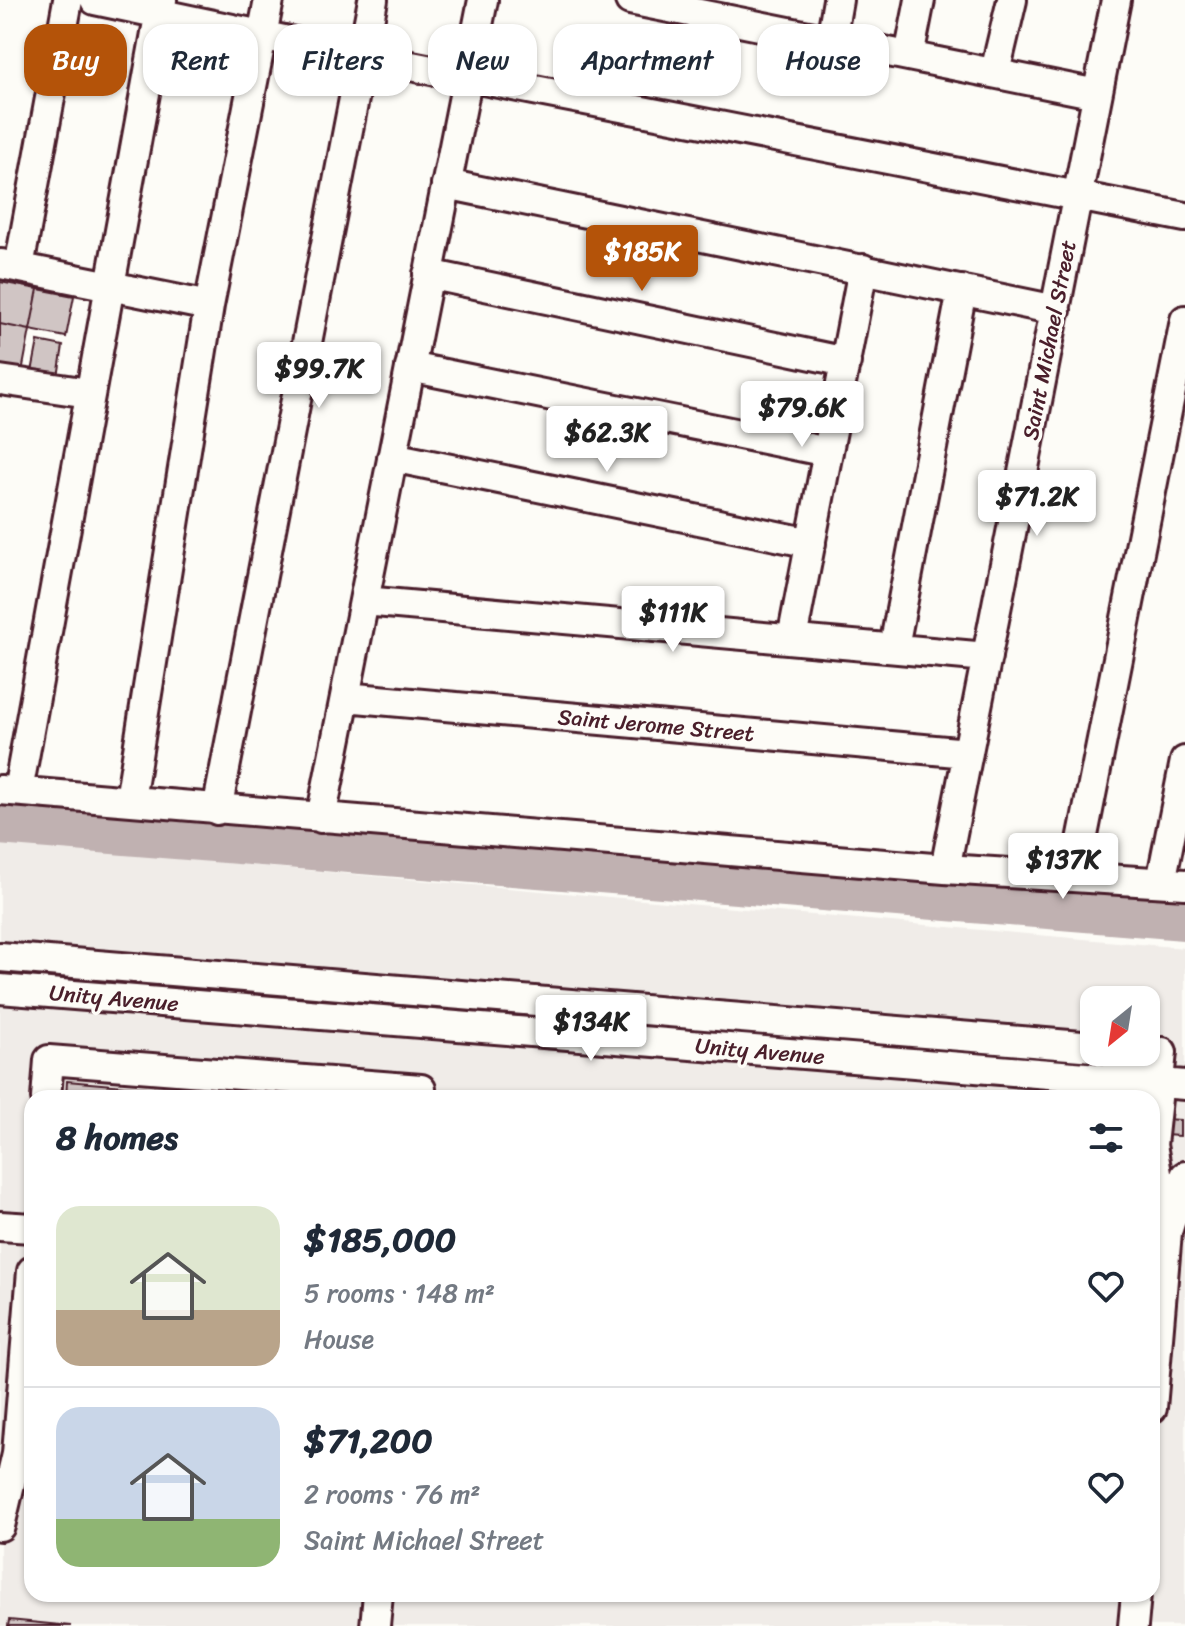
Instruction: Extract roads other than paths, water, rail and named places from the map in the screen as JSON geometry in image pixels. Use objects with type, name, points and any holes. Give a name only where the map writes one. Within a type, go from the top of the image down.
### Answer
[{"type":"street","points":[[68,0],[10,265],[209,306]]},
{"type":"street","points":[[95,0],[161,6],[274,36]]},
{"type":"street","points":[[130,800],[209,306],[269,0]]},
{"type":"street","points":[[367,24],[373,0]]},
{"type":"street","points":[[478,24],[483,0]]},
{"type":"street","points":[[630,0],[757,25]]},
{"type":"street","points":[[834,24],[838,0]]},
{"type":"street","points":[[909,56],[920,0]]},
{"type":"street","points":[[995,72],[1012,0]]},
{"type":"street","name":"Saint Michael Street","points":[[945,869],[1116,0]]},
{"type":"street","points":[[161,6],[110,285],[9,791],[945,869],[1173,883],[1185,763]]},
{"type":"street","points":[[889,52],[1097,94]]},
{"type":"street","points":[[537,91],[1185,217]]},
{"type":"street","points":[[217,810],[352,96]]},
{"type":"street","points":[[321,818],[463,96]]},
{"type":"street","points":[[446,184],[1056,310]]},
{"type":"street","points":[[792,639],[863,269]]},
{"type":"street","points":[[428,274],[846,362]]},
{"type":"street","points":[[894,647],[962,290]]},
{"type":"street","points":[[1075,876],[1185,320]]},
{"type":"street","points":[[410,367],[828,452]]},
{"type":"street","points":[[0,380],[89,393]]},
{"type":"street","points":[[392,457],[811,543]]},
{"type":"street","points":[[364,601],[987,657]]},
{"type":"street","name":"Saint Jerome Street","points":[[345,697],[968,753]]},
{"type":"street","name":"Unity Avenue","points":[[0,957],[1080,1046]]},
{"type":"street","name":"Unity Avenue","points":[[0,989],[1185,1085]]},
{"type":"street","points":[[1156,1090],[1164,1052]]},
{"type":"street","points":[[47,1090],[49,1060],[421,1090]]},
{"type":"street","points":[[1160,1314],[1167,1232],[1185,1176]]},
{"type":"street","points":[[1160,1191],[1167,1232]]},
{"type":"street","points":[[0,1226],[24,1228]]},
{"type":"street","points":[[0,1526],[17,1454],[24,1369]]},
{"type":"street","points":[[375,1626],[377,1602]]},
{"type":"street","points":[[1133,1626],[1135,1602]]},
{"type":"waterway","points":[[0,819],[1185,914]]}]
